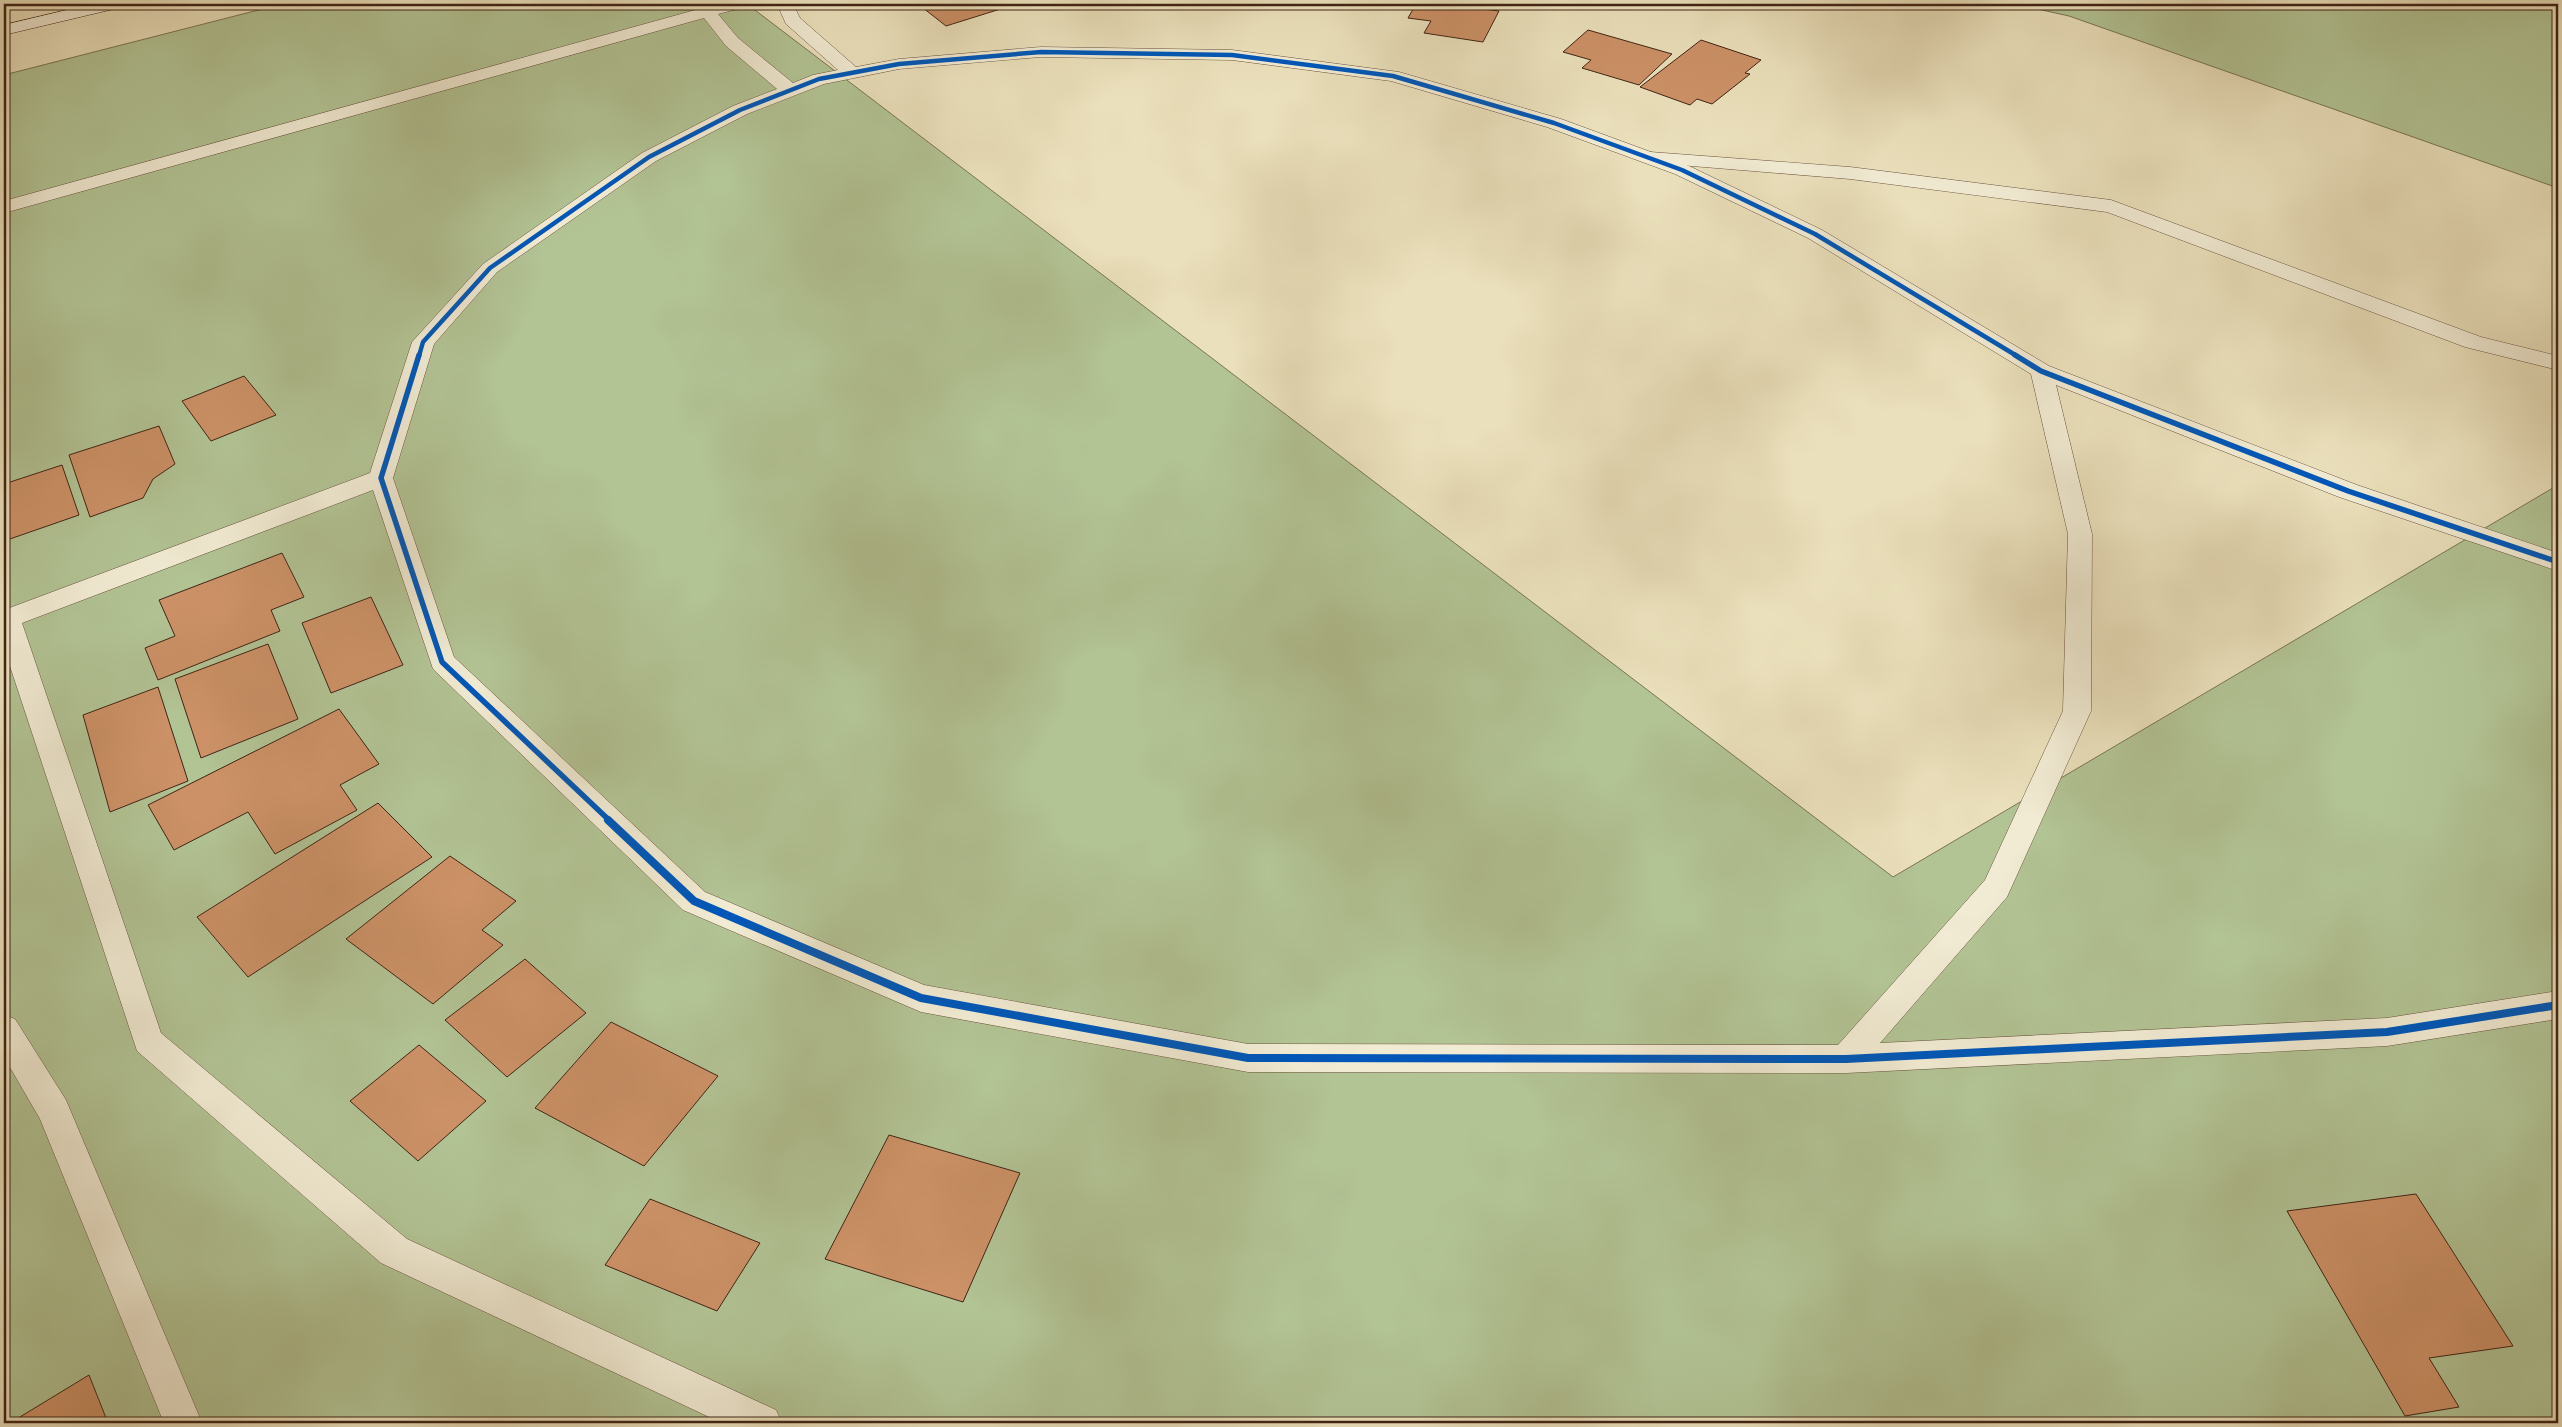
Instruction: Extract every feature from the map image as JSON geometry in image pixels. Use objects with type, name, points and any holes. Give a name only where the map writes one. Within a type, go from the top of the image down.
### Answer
[{"type":"street","points":[[4,30],[112,4]]},
{"type":"street","points":[[4,207],[708,7],[735,4]]},
{"type":"street","points":[[785,4],[792,20],[852,73]]},
{"type":"street","points":[[708,7],[732,42],[790,90]]},
{"type":"street","points":[[2558,562],[2348,492],[2041,371],[1815,234],[1682,170],[1554,123],[1393,76],[1232,55],[1041,52],[899,64],[819,79],[740,110],[649,157],[490,268],[423,342],[381,478],[442,662],[694,901],[921,998],[1248,1058],[1846,1059],[2387,1032],[2558,1005]]},
{"type":"street","points":[[1650,158],[1850,173],[2111,206],[2473,342],[2558,363]]},
{"type":"street","points":[[1846,1059],[1996,888],[2076,711],[2080,534],[2041,371]]},
{"type":"street","points":[[381,478],[6,619],[148,1041],[394,1251],[763,1423]]},
{"type":"street","points":[[4,1029],[54,1111],[184,1423]]},
{"type":"green space","points":[[282,4],[747,4],[1893,877],[2558,485],[2558,1423],[4,1423],[4,75]]},
{"type":"green space","points":[[2015,4],[2558,4],[2558,188],[2069,16]]},
{"type":"building","points":[[918,4],[1008,4],[1010,6],[946,26]]},
{"type":"building","points":[[1416,4],[1447,4],[1499,11],[1483,42],[1424,33],[1431,21],[1408,18]]},
{"type":"building","points":[[1588,30],[1672,54],[1639,85],[1582,68],[1591,60],[1563,52]]},
{"type":"building","points":[[1701,40],[1761,60],[1745,73],[1750,74],[1712,104],[1697,99],[1690,105],[1640,87]]},
{"type":"building","points":[[244,376],[276,415],[211,441],[182,401]]},
{"type":"building","points":[[159,426],[175,464],[153,479],[143,498],[90,517],[69,455]]},
{"type":"building","points":[[62,465],[79,515],[4,541],[4,484]]},
{"type":"building","points":[[282,553],[304,597],[271,610],[280,631],[158,680],[145,648],[175,636],[159,600]]},
{"type":"building","points":[[371,597],[403,665],[331,693],[302,623]]},
{"type":"building","points":[[268,644],[298,719],[201,758],[175,679]]},
{"type":"building","points":[[158,687],[188,781],[110,812],[83,715]]},
{"type":"building","points":[[339,709],[379,764],[340,785],[357,810],[275,854],[248,812],[174,850],[148,805]]},
{"type":"building","points":[[378,803],[432,857],[248,977],[197,917]]},
{"type":"building","points":[[450,856],[516,901],[482,930],[503,945],[433,1004],[346,939]]},
{"type":"building","points":[[525,959],[586,1013],[507,1077],[445,1020]]},
{"type":"building","points":[[611,1022],[718,1076],[644,1166],[535,1108]]},
{"type":"building","points":[[419,1045],[486,1101],[418,1161],[350,1101]]},
{"type":"building","points":[[889,1135],[1020,1173],[963,1302],[825,1259]]},
{"type":"building","points":[[2416,1194],[2513,1346],[2429,1358],[2459,1407],[2405,1416],[2287,1211]]},
{"type":"building","points":[[650,1199],[760,1243],[717,1311],[605,1265]]},
{"type":"building","points":[[89,1375],[108,1423],[10,1423]]},
{"type":"cycle path","points":[[2558,562],[2348,491],[2041,371],[1815,234],[1682,170],[1554,123],[1393,76],[1232,55],[1041,52],[899,64],[819,79],[740,110],[649,157],[490,268],[423,342],[381,478],[442,662],[694,901],[921,998],[1248,1058],[1846,1059],[2387,1032],[2558,1005]]}]
